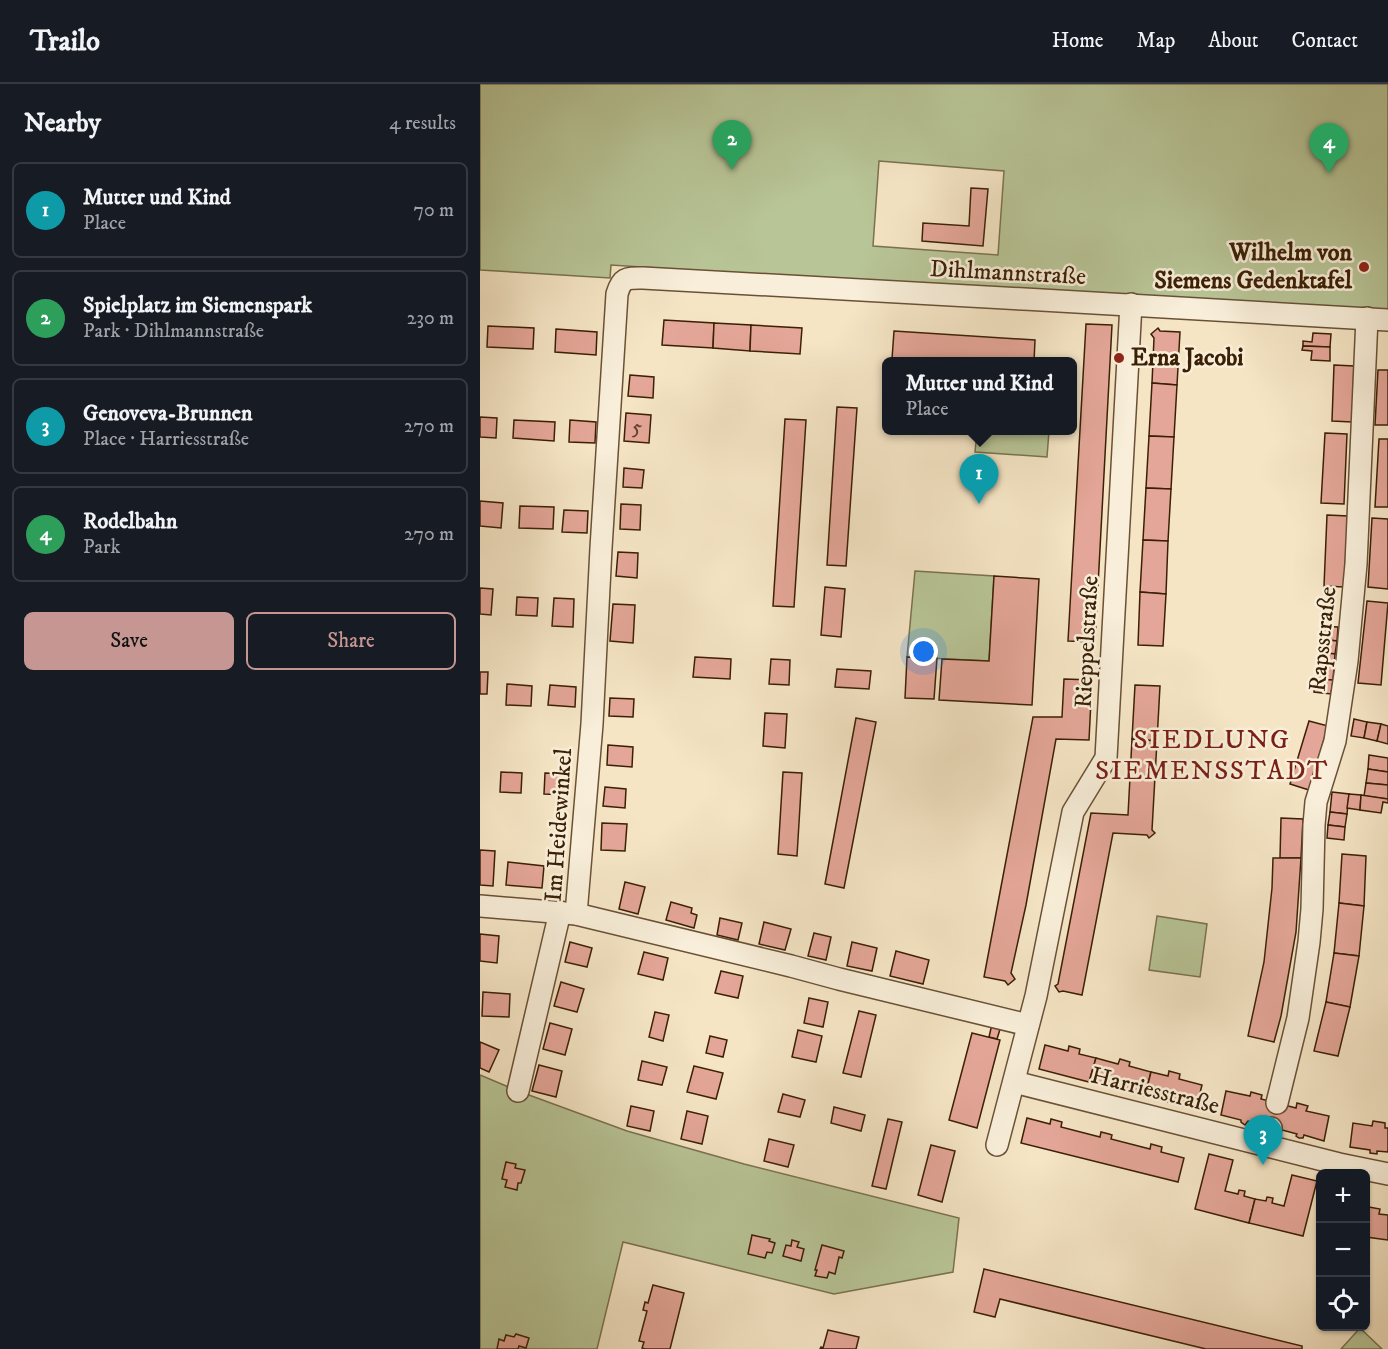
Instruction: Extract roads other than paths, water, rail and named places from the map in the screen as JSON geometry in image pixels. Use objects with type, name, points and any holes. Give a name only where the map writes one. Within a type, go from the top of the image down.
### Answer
[{"type":"street","name":"Dihlmannstraße","points":[[625,279],[643,278],[1131,304],[1388,320]]},
{"type":"street","name":"Im Heidewinkel","points":[[518,1091],[568,913],[592,724],[617,294],[621,282],[625,279]]},
{"type":"street","name":"Rieppelstraße","points":[[997,1145],[1029,1025],[1072,812],[1106,758],[1131,304]]},
{"type":"street","name":"Rapsstraße","points":[[1277,1103],[1298,1018],[1310,942],[1316,802],[1335,741],[1347,661],[1356,564],[1367,318]]},
{"type":"street","points":[[480,906],[568,913]]},
{"type":"street","name":"Im Heidewinkel","points":[[568,913],[1029,1025]]},
{"type":"street","name":"Harriesstraße","points":[[1014,1082],[1269,1137],[1339,1164],[1388,1174]]},
{"type":"place","name":"Spielplatz im Siemenspark","points":[[732,170]]},
{"type":"place","name":"Rodelbahn","points":[[1329,173]]},
{"type":"place","name":"Wilhelm von Siemens Gedenktafel","points":[[1364,267]]},
{"type":"place","name":"Erna Jacobi","points":[[1119,358]]},
{"type":"place","name":"Mutter und Kind","points":[[979,504]]},
{"type":"place","name":"Genoveva-Brunnen","points":[[1263,1165]]},
{"type":"district","name":"SIEDLUNG SIEMENSSTADT","points":[[1212,756]]}]
